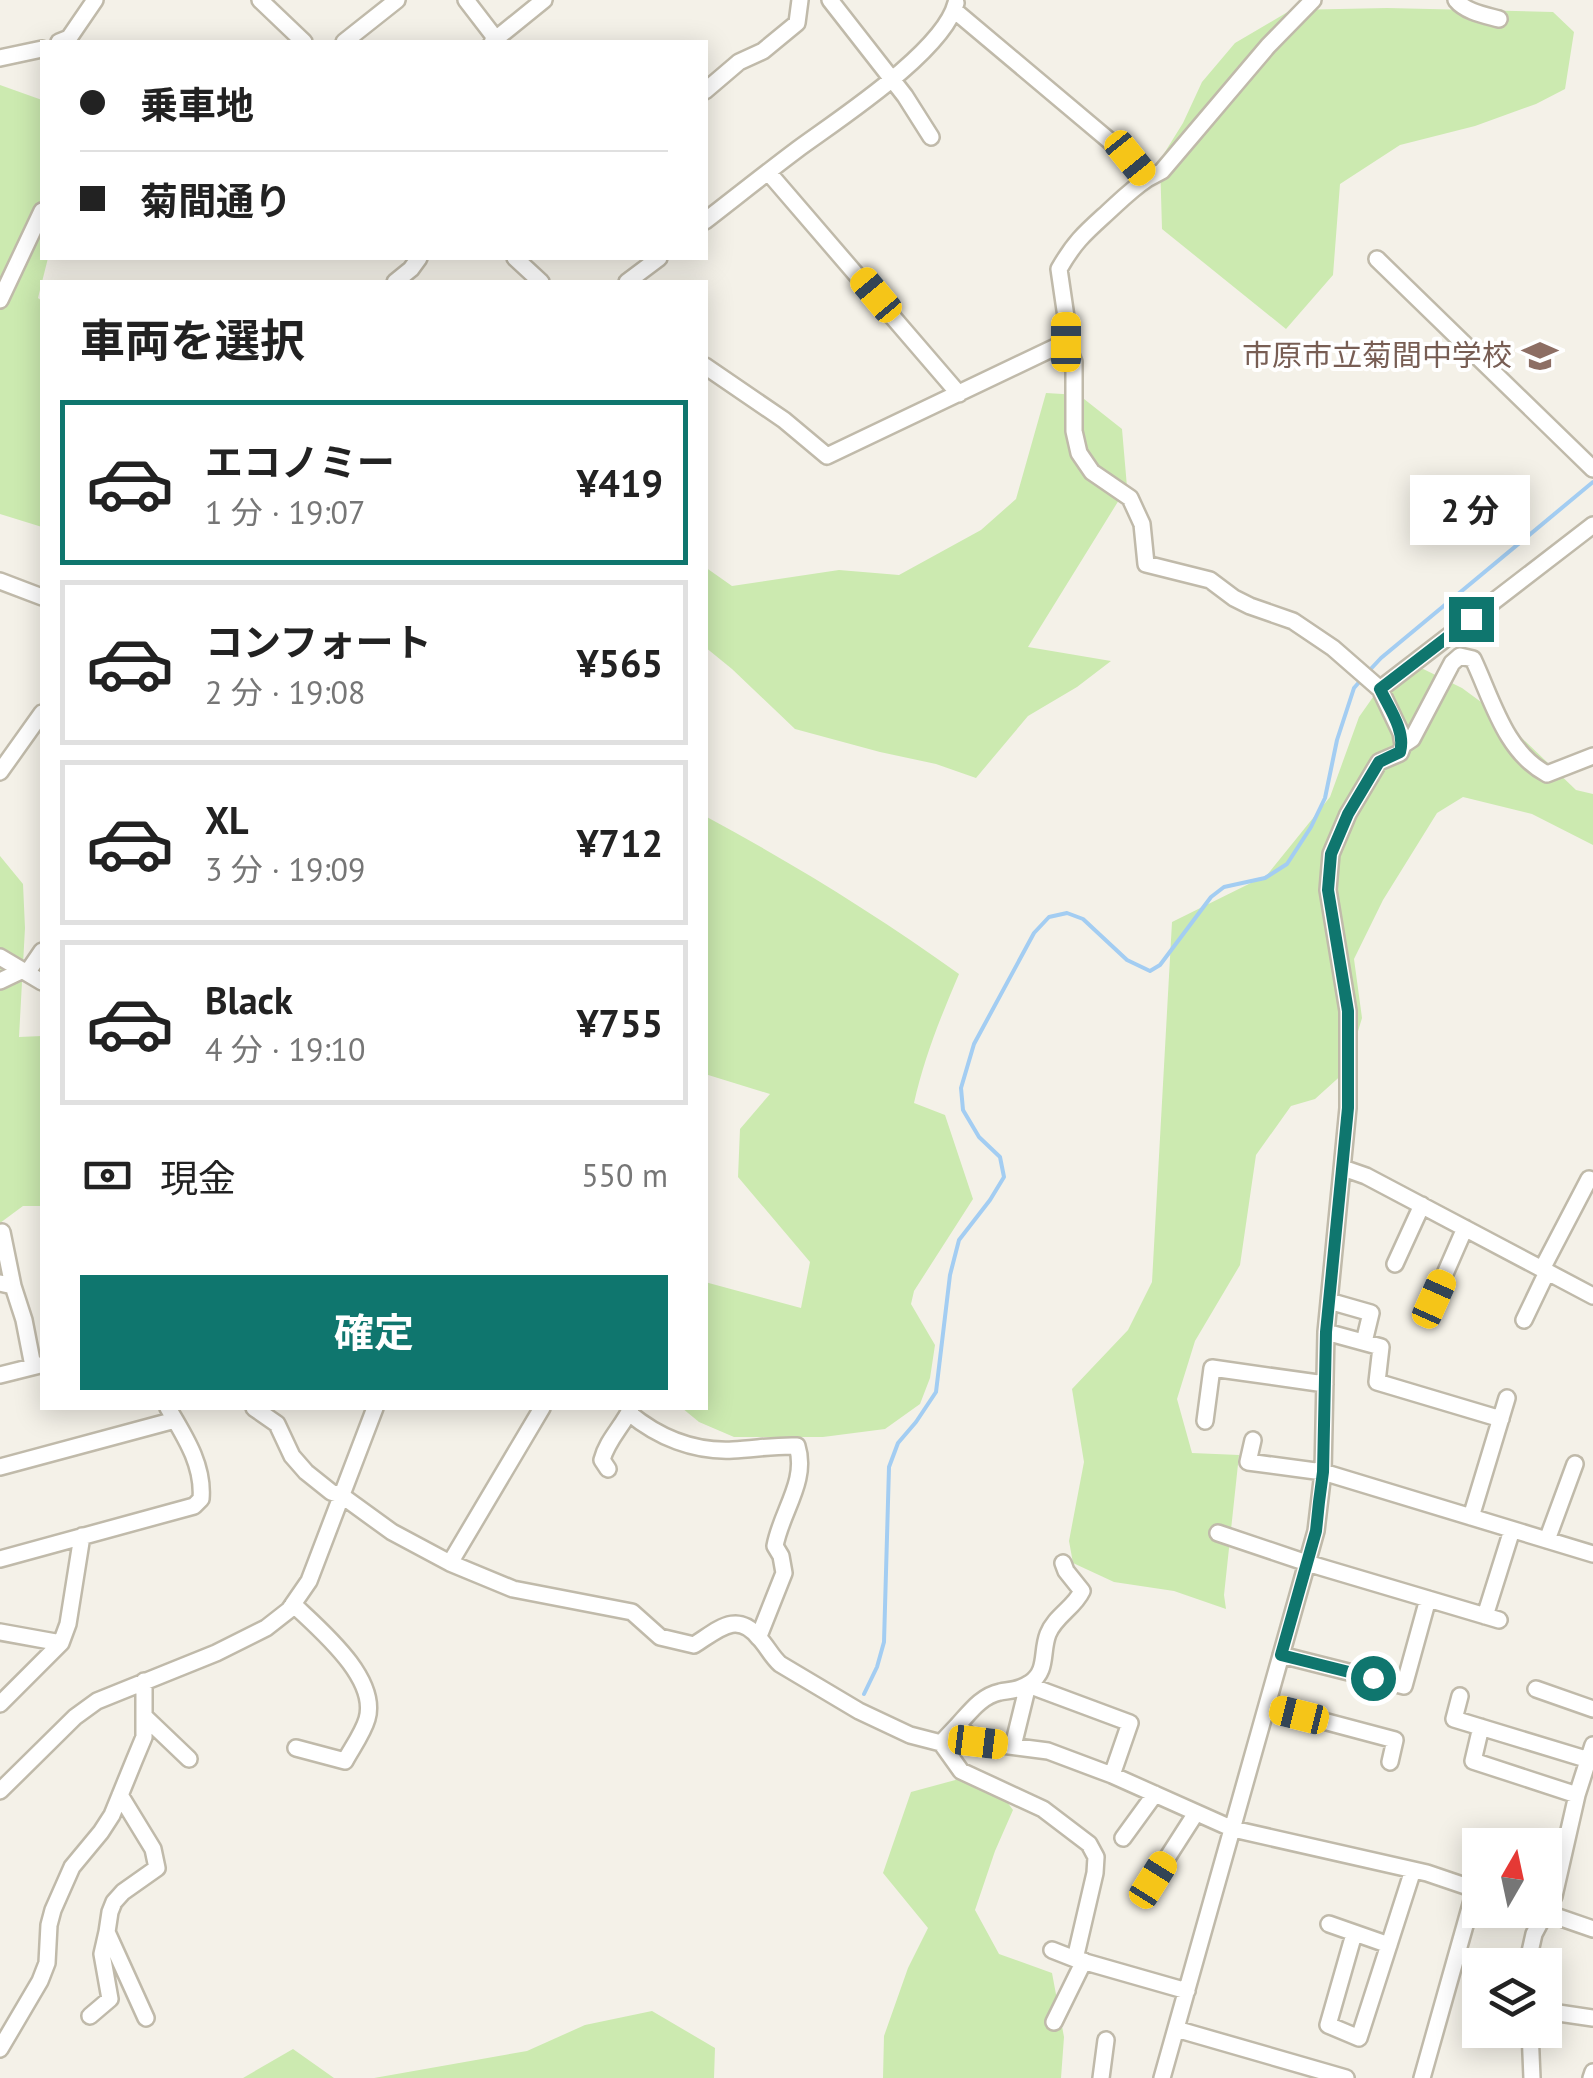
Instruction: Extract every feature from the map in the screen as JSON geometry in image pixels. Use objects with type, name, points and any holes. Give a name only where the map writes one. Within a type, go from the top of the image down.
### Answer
[{"type":"street","points":[[67,40],[94,0]]},
{"type":"street","points":[[260,0],[302,40]]},
{"type":"street","points":[[347,40],[397,0]]},
{"type":"street","points":[[466,0],[493,40]]},
{"type":"street","points":[[495,40],[544,0]]},
{"type":"street","points":[[708,88],[797,23],[800,0]]},
{"type":"street","points":[[830,0],[931,137]]},
{"type":"street","points":[[1162,2078],[1316,1531],[1323,1472],[1326,1332],[1348,1108],[1348,1011],[1328,890],[1331,854],[1348,814],[1379,762],[1400,752],[1402,745],[1401,732],[1380,689],[1333,648],[1293,621],[1250,606],[1210,580],[1146,564],[1142,524],[1130,498],[1092,472],[1079,454],[1074,431],[1074,362],[1066,342],[1059,269],[1084,231],[1129,190],[1162,170],[1268,46],[1314,0]]},
{"type":"street","points":[[1456,0],[1478,14],[1499,18]]},
{"type":"street","points":[[708,219],[892,80],[940,34],[956,3],[1130,158],[1147,179]]},
{"type":"street","points":[[0,58],[40,50]]},
{"type":"street","points":[[768,172],[959,394]]},
{"type":"street","points":[[0,300],[7,264],[40,214]]},
{"type":"street","points":[[1378,259],[1593,468]]},
{"type":"street","points":[[397,280],[418,260]]},
{"type":"street","points":[[517,260],[540,280]]},
{"type":"street","points":[[630,280],[656,260]]},
{"type":"street","points":[[708,368],[784,420],[827,456],[1066,342]]},
{"type":"street","points":[[1380,689],[1593,525]]},
{"type":"street","points":[[0,581],[40,596]]},
{"type":"street","points":[[1402,745],[1412,739],[1452,663],[1460,656],[1473,658],[1512,744],[1532,766],[1547,774],[1593,756]]},
{"type":"street","points":[[2,762],[40,715]]},
{"type":"street","points":[[0,981],[25,972],[40,953]]},
{"type":"street","points":[[0,957],[40,981]]},
{"type":"street","points":[[1342,1168],[1366,1176],[1593,1296]]},
{"type":"street","points":[[1524,1320],[1589,1180]]},
{"type":"street","points":[[1395,1264],[1422,1205]]},
{"type":"street","points":[[1434,1299],[1465,1228]]},
{"type":"street","points":[[0,1375],[38,1366],[24,1320],[6,1285],[2,1232]]},
{"type":"street","points":[[1330,1301],[1371,1313],[1364,1342]]},
{"type":"street","points":[[1326,1332],[1382,1347],[1377,1382],[1501,1419]]},
{"type":"street","points":[[1205,1420],[1212,1368],[1325,1384]]},
{"type":"street","points":[[1471,1517],[1507,1398]]},
{"type":"street","points":[[257,1410],[277,1424],[292,1456],[331,1492],[392,1532],[450,1563],[514,1589],[632,1612],[660,1637],[682,1643],[694,1644],[727,1624],[741,1624],[758,1636],[780,1664],[843,1702],[910,1735],[942,1743],[960,1772],[1043,1809],[1089,1844],[1096,1857],[1096,1873],[1080,1960],[1054,2022]]},
{"type":"street","points":[[0,1791],[74,1717],[97,1701],[216,1654],[266,1628],[293,1604],[309,1581],[375,1410]]},
{"type":"street","points":[[450,1563],[541,1410]]},
{"type":"street","points":[[608,1468],[602,1460],[605,1447],[630,1410],[654,1431],[694,1447],[733,1450],[798,1446],[799,1476],[775,1546],[784,1573],[758,1636]]},
{"type":"street","points":[[0,1466],[171,1414],[195,1456],[202,1488],[202,1498],[194,1506],[0,1558]]},
{"type":"street","points":[[1252,1440],[1248,1462],[1323,1472],[1593,1554]]},
{"type":"street","points":[[1547,1540],[1575,1464]]},
{"type":"street","points":[[1218,1533],[1492,1618],[1512,1530]]},
{"type":"street","points":[[0,1704],[61,1643],[68,1624],[82,1536]]},
{"type":"street","points":[[942,1743],[981,1700],[1028,1685],[1040,1674],[1049,1629],[1078,1600],[1082,1590],[1063,1562]]},
{"type":"street","points":[[1281,1655],[1404,1686],[1428,1599]]},
{"type":"street","points":[[293,1604],[330,1639],[356,1673],[367,1691],[368,1718],[345,1761],[296,1748]]},
{"type":"street","points":[[0,1632],[61,1643]]},
{"type":"street","points":[[0,2050],[40,1980],[46,1963],[49,1925],[72,1868],[101,1832],[144,1737],[144,1681]]},
{"type":"street","points":[[1013,1746],[1028,1685]]},
{"type":"street","points":[[1028,1685],[1130,1722],[1112,1775]]},
{"type":"street","points":[[1536,1689],[1593,1709]]},
{"type":"street","points":[[1460,1696],[1454,1719],[1591,1753],[1562,1861]]},
{"type":"street","points":[[1267,1706],[1395,1740],[1390,1762]]},
{"type":"street","points":[[145,1716],[190,1759]]},
{"type":"street","points":[[957,1726],[978,1742],[1048,1752],[1112,1775],[1233,1829],[1462,1885]]},
{"type":"street","points":[[1481,1727],[1472,1761],[1577,1794]]},
{"type":"street","points":[[1123,1838],[1155,1794]]},
{"type":"street","points":[[90,2016],[110,1999],[102,1954],[114,1902],[156,1868],[153,1849],[120,1795]]},
{"type":"street","points":[[1153,1880],[1196,1812]]},
{"type":"street","points":[[1354,1934],[1328,2026],[1359,2038],[1413,1870]]},
{"type":"street","points":[[1562,1918],[1593,1929]]},
{"type":"street","points":[[1329,1924],[1388,1945]]},
{"type":"street","points":[[1422,2078],[1467,1928]]},
{"type":"street","points":[[107,1932],[146,2018]]},
{"type":"street","points":[[1052,1950],[1187,1990]]},
{"type":"street","points":[[1562,2013],[1593,2018]]},
{"type":"street","points":[[1176,2029],[1346,2078]]},
{"type":"street","points":[[1105,2077],[1106,2040]]},
{"type":"street","points":[[1531,2048],[1532,2078]]},
{"type":"green space","points":[[1291,10],[1553,12],[1574,32],[1565,89],[1475,126],[1400,145],[1340,184],[1333,275],[1286,329],[1162,229],[1160,160],[1202,82],[1235,43]]},
{"type":"green space","points":[[0,85],[40,99],[40,260],[48,260],[38,298],[40,526],[0,514]]},
{"type":"green space","points":[[1046,393],[1079,395],[1122,429],[1127,487],[1028,647],[1111,661],[1028,716],[976,778],[936,764],[795,729],[708,649],[708,569],[732,586],[839,570],[899,575],[981,530],[1016,499]]},
{"type":"green space","points":[[1411,663],[1462,688],[1496,713],[1576,790],[1593,794],[1593,845],[1532,814],[1463,797],[1437,813],[1383,900],[1354,959],[1362,1018],[1346,1071],[1315,1099],[1291,1106],[1256,1155],[1240,1265],[1195,1341],[1177,1399],[1192,1453],[1239,1455],[1224,1595],[1226,1609],[1174,1591],[1114,1582],[1073,1563],[1069,1541],[1084,1462],[1072,1389],[1128,1330],[1152,1282],[1172,922],[1267,875],[1330,797],[1359,717],[1385,680]]},
{"type":"green space","points":[[708,818],[835,891],[959,974],[914,1103],[945,1115],[973,1199],[914,1291],[911,1304],[935,1345],[930,1378],[920,1404],[885,1429],[823,1437],[734,1437],[699,1422],[684,1410],[708,1410],[708,1283],[801,1308],[810,1262],[738,1177],[740,1129],[770,1094],[708,1075]]},
{"type":"green space","points":[[0,856],[23,884],[25,928],[19,1037],[40,1036],[40,1206],[23,1206],[0,1223]]},
{"type":"green space","points":[[985,1772],[1013,1810],[975,1910],[999,1954],[1052,1973],[1064,2037],[1061,2078],[883,2078],[884,2036],[908,1968],[928,1928],[883,1873],[911,1792]]},
{"type":"green space","points":[[652,2011],[715,2048],[714,2078],[374,2078],[527,2051],[585,2025]]},
{"type":"green space","points":[[293,2049],[334,2078],[243,2078]]},
{"type":"waterway","points":[[1367,673],[1593,482]]},
{"type":"waterway","points":[[864,1694],[884,1642],[889,1467],[898,1443],[936,1392],[950,1275],[959,1240],[1004,1177],[1000,1157],[979,1137],[963,1110],[961,1088],[974,1044],[1034,933],[1049,917],[1067,913],[1083,919],[1127,960],[1150,971],[1160,965],[1211,897],[1224,887],[1265,878],[1287,864],[1325,798],[1337,740],[1354,688],[1361,680]]},
{"type":"place","name":"市原市立菊間中学校","points":[[1540,356]]},
{"type":"route","points":[[1373,1678],[1281,1655],[1316,1531],[1323,1472],[1326,1332],[1348,1108],[1348,1011],[1328,890],[1331,854],[1348,814],[1379,762],[1400,752],[1401,732],[1380,689],[1471,619]]}]
